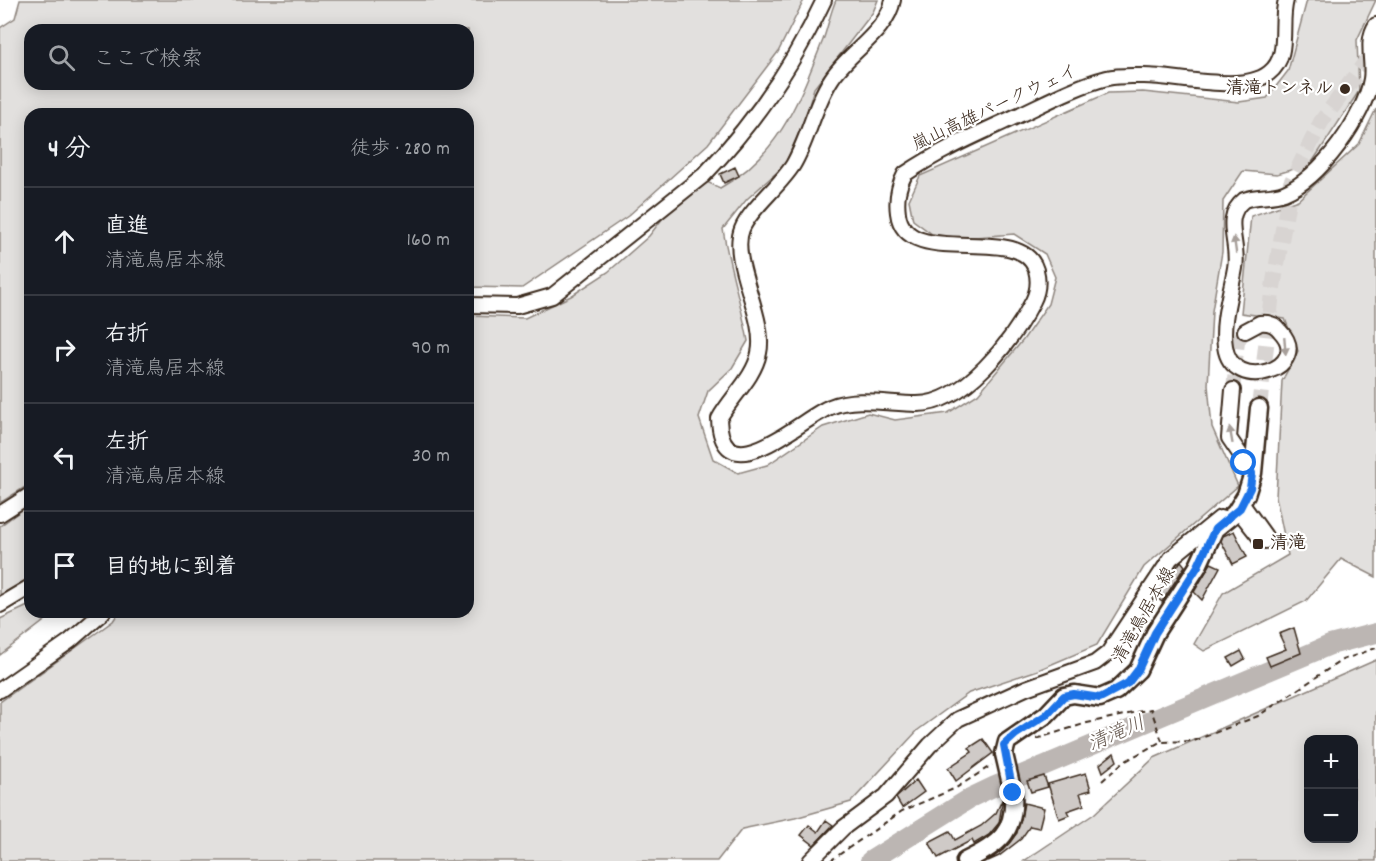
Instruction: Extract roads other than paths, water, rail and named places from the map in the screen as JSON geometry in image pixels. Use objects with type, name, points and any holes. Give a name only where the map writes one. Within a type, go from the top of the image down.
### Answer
[{"type":"main road","name":"清滝鳥居本線","points":[[965,861],[985,852],[1007,831],[1014,809],[1013,793],[1004,754],[1007,742],[1046,715],[1064,696],[1074,694],[1100,698],[1128,683],[1138,670],[1155,633],[1198,566],[1215,529],[1238,509],[1252,473],[1259,408]]},
{"type":"street","points":[[474,305],[516,306],[552,296],[704,175],[720,159],[778,84],[797,54],[824,0]]},
{"type":"street","name":"嵐山高雄パークウェイ","points":[[893,0],[887,16],[832,77],[817,103],[794,163],[775,191],[743,227],[739,241],[756,319],[759,353],[753,368],[719,419],[723,441],[743,453],[757,451],[831,406],[848,403],[919,405],[941,401],[979,375],[1023,318],[1038,285],[1033,261],[1021,252],[1003,247],[941,244],[918,239],[905,231],[898,217],[896,198],[905,174],[952,146],[1054,98],[1109,77],[1159,76],[1243,83],[1262,78],[1271,72],[1282,56],[1282,20],[1286,0]]},
{"type":"street","points":[[1245,331],[1260,323],[1276,326],[1283,334],[1287,344],[1287,356],[1270,372],[1253,373],[1233,363],[1226,352],[1224,338],[1237,257],[1232,229],[1233,215],[1244,200],[1279,195],[1293,189],[1308,177],[1348,134],[1367,95],[1372,67],[1371,35],[1376,25]]},
{"type":"street","points":[[1233,390],[1229,438],[1252,473]]},
{"type":"street","points":[[0,514],[24,499]]},
{"type":"street","points":[[810,861],[843,828],[892,790],[930,745],[958,719],[1026,688],[1095,663],[1108,653],[1171,558],[1220,518],[1238,509]]},
{"type":"street","points":[[0,605],[24,591]]},
{"type":"street","points":[[0,690],[98,618]]},
{"type":"waterway","name":"清滝川","points":[[870,861],[972,797],[993,787],[1330,645],[1376,633]]},
{"type":"tunnel","points":[[1259,408],[1272,293],[1291,183],[1321,122],[1376,48]]},
{"type":"tunnel","points":[[1233,390],[1238,341],[1245,331]]},
{"type":"place","name":"清滝トンネル","points":[[1345,89]]},
{"type":"place","name":"清滝","points":[[1258,544]]}]
